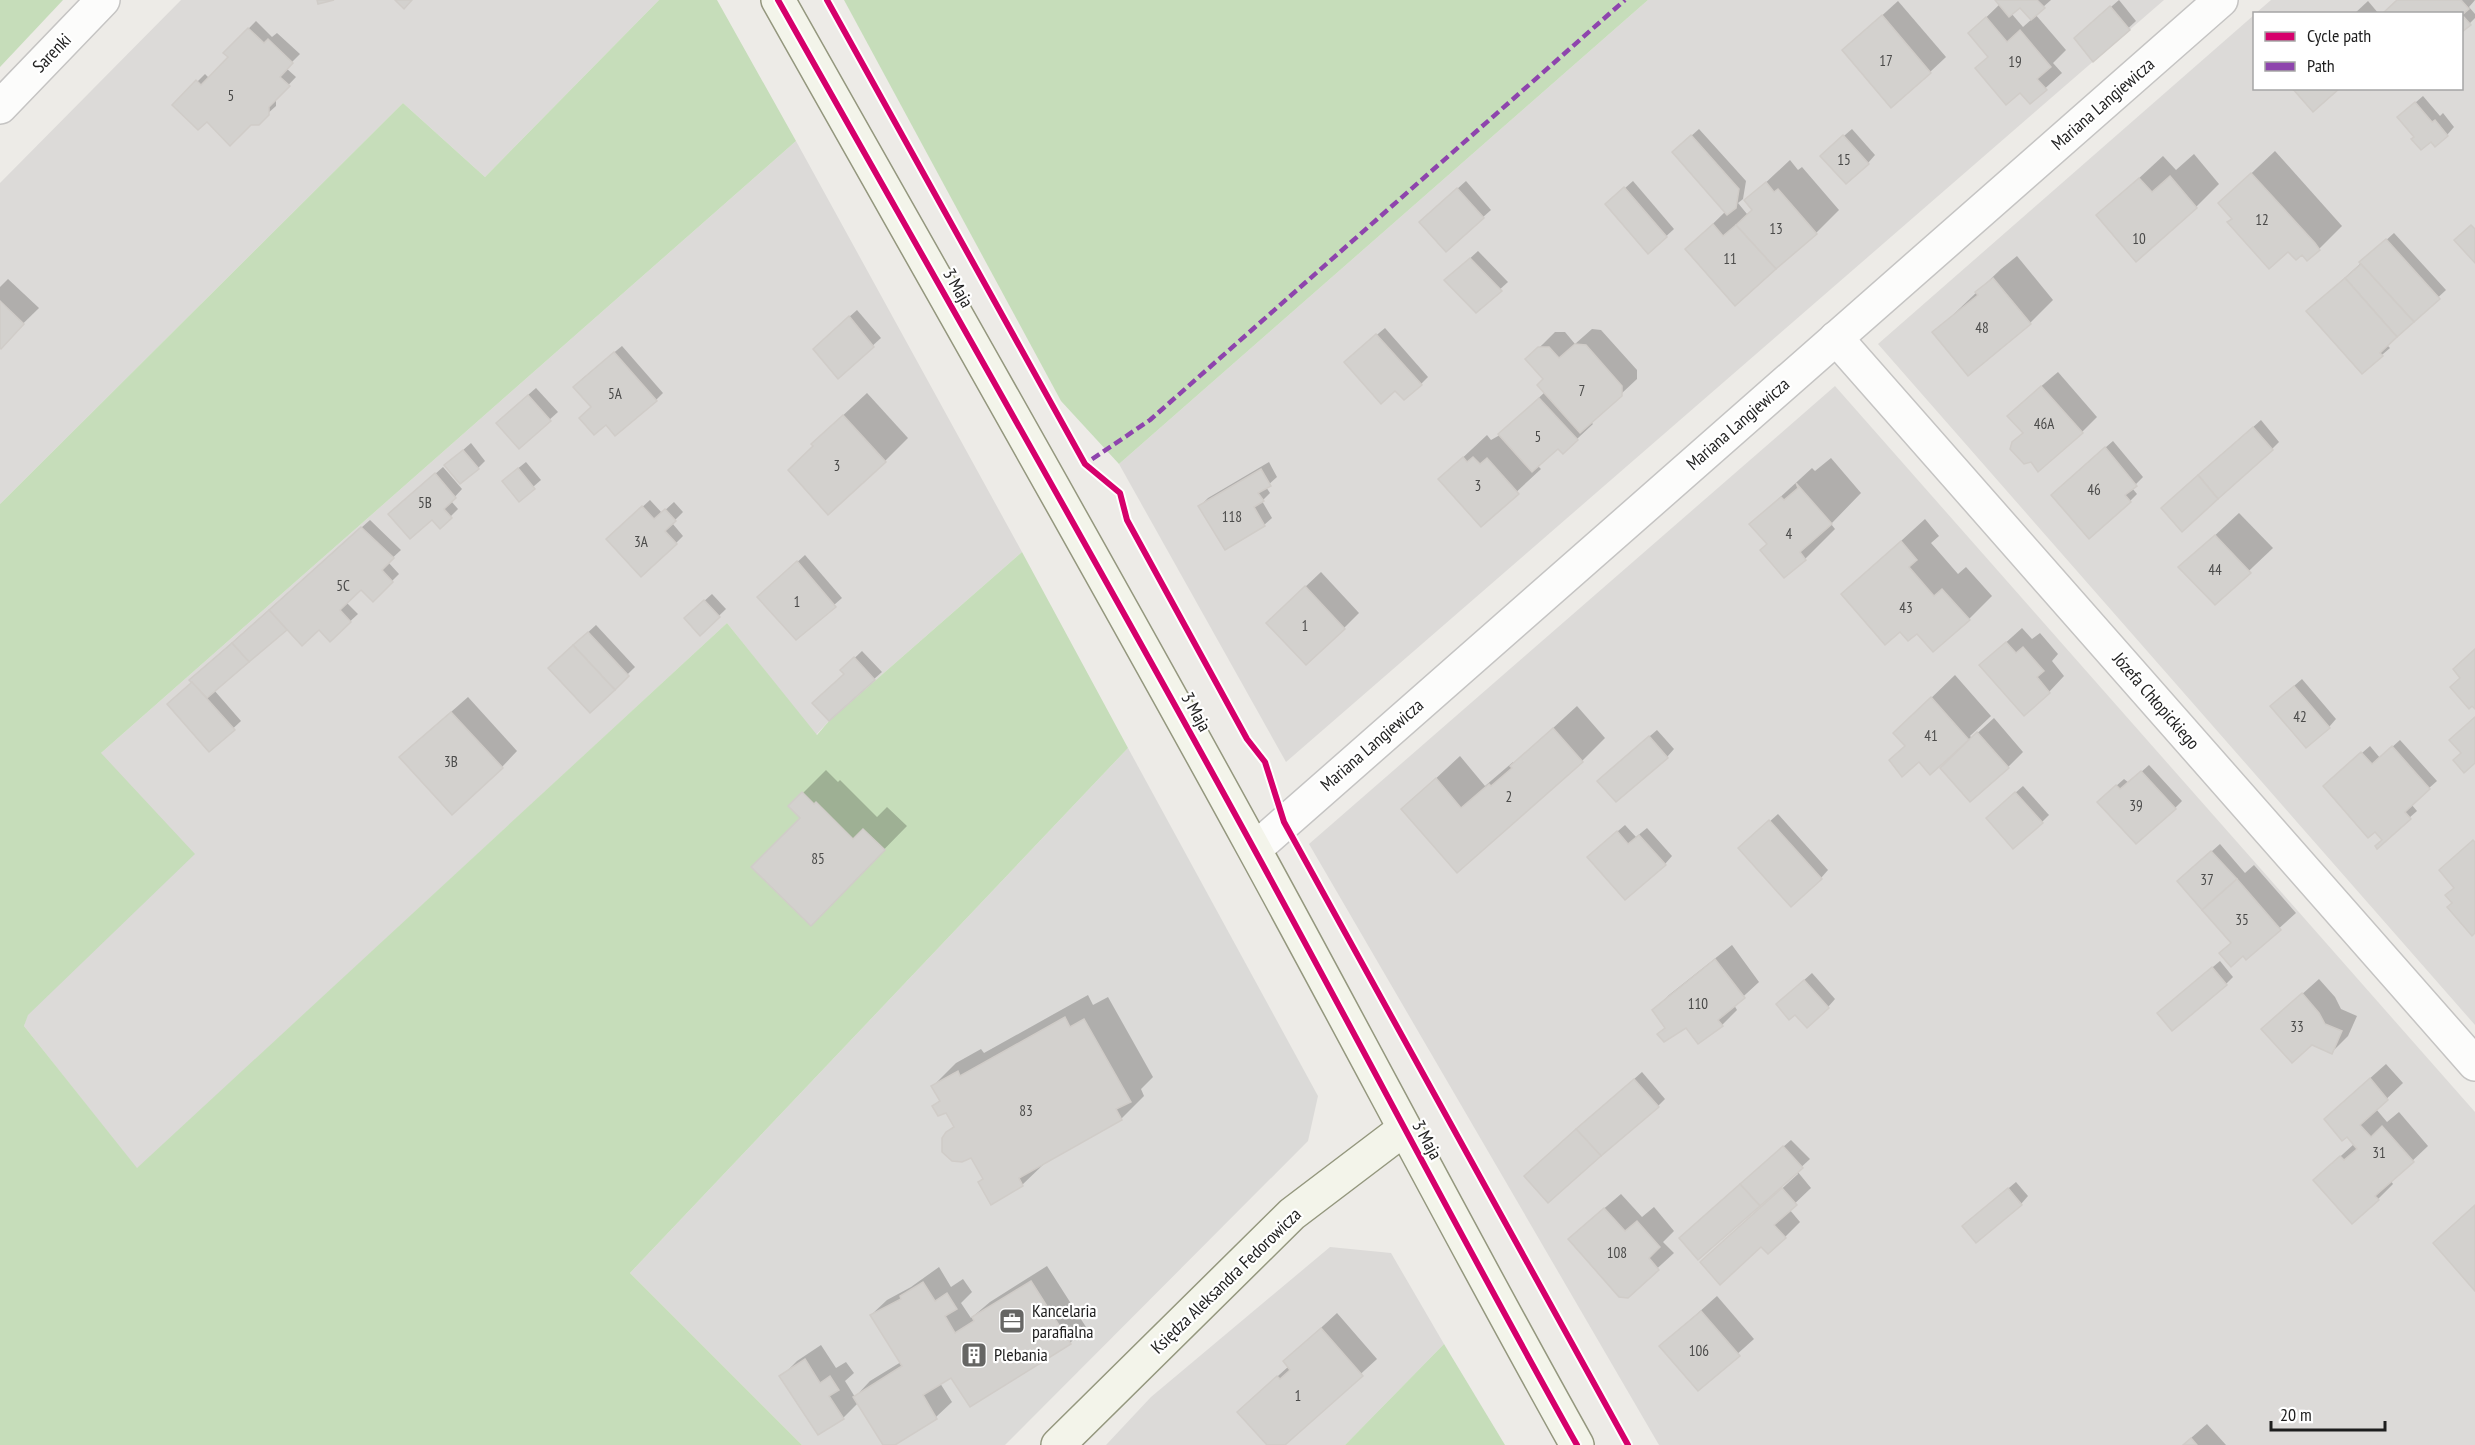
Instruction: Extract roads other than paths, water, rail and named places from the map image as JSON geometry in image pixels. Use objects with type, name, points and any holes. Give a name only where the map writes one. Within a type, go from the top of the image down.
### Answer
[{"type":"street","name":"Sarenki","points":[[0,107],[103,0]]},
{"type":"street","name":"3 Maja","points":[[778,0],[1255,849],[1404,1129],[1577,1445]]},
{"type":"street","name":"Mariana Langiewicza","points":[[1255,849],[2221,0]]},
{"type":"street","name":"Józefa Chłopickiego","points":[[1836,338],[2475,1064]]},
{"type":"street","name":"Księdza Aleksandra Fedorowicza","points":[[1058,1445],[1292,1214],[1404,1129]]},
{"type":"place","name":"Kancelaria parafialna","points":[[1012,1321]]},
{"type":"place","name":"Plebania","points":[[974,1355]]}]
